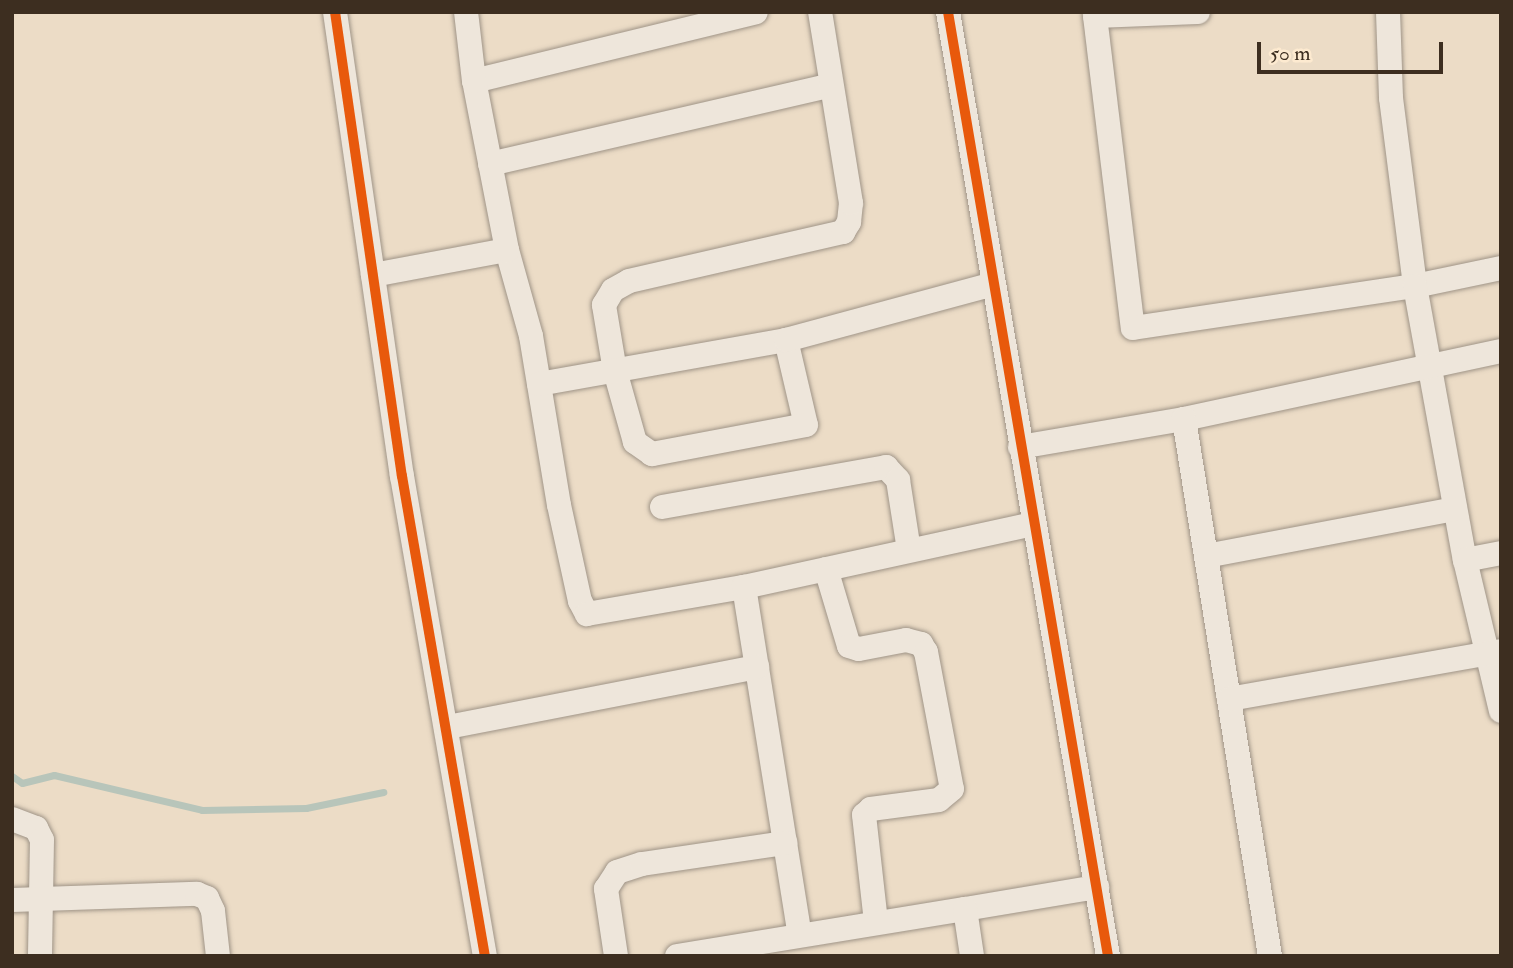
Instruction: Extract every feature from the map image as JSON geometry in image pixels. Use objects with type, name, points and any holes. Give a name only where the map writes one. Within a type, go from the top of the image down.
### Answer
[{"type":"street","points":[[335,12],[402,476],[448,727],[485,956]]},
{"type":"street","points":[[466,12],[474,81],[507,250],[539,384],[580,601],[587,614],[744,587],[1034,524]]},
{"type":"street","points":[[474,81],[756,12]]},
{"type":"street","points":[[786,340],[806,425],[664,454],[642,451],[635,443],[615,371],[604,305],[612,290],[629,281],[843,232],[849,222],[850,203],[820,12]]},
{"type":"street","points":[[948,12],[1108,956]]},
{"type":"street","points":[[1198,12],[1095,16],[1133,328],[1415,286],[1501,268]]},
{"type":"street","points":[[1388,12],[1391,98],[1415,286],[1465,560],[1494,652],[1501,711]]},
{"type":"street","points":[[490,164],[831,85]]},
{"type":"street","points":[[373,275],[507,250]]},
{"type":"street","points":[[539,384],[786,340],[993,284]]},
{"type":"street","points":[[1020,447],[1184,419],[1501,351]]},
{"type":"street","points":[[1184,419],[1270,956]]},
{"type":"street","points":[[662,508],[886,467],[898,480],[909,550]]},
{"type":"street","points":[[1206,556],[1455,509]]},
{"type":"street","points":[[1465,560],[1501,553]]},
{"type":"street","points":[[826,569],[844,639],[849,646],[859,649],[906,640],[921,644],[926,652],[952,789],[939,800],[871,809],[864,815],[876,922]]},
{"type":"street","points":[[744,587],[785,843],[787,943]]},
{"type":"street","points":[[1229,699],[1494,652]]},
{"type":"street","points":[[448,727],[757,667]]},
{"type":"street","points":[[12,819],[36,828],[42,840],[40,956]]},
{"type":"street","points":[[615,956],[606,889],[617,872],[628,866],[785,843]]},
{"type":"street","points":[[677,956],[787,943],[876,922],[1097,887]]},
{"type":"street","points":[[12,900],[197,894],[207,898],[213,911],[218,956]]},
{"type":"street","points":[[965,909],[972,956]]},
{"type":"waterway","points":[[12,776],[22,783],[54,775],[202,810],[306,808],[383,792]]},
{"type":"cycle path","points":[[335,12],[402,476],[485,956]]},
{"type":"cycle path","points":[[948,12],[1108,956]]}]
